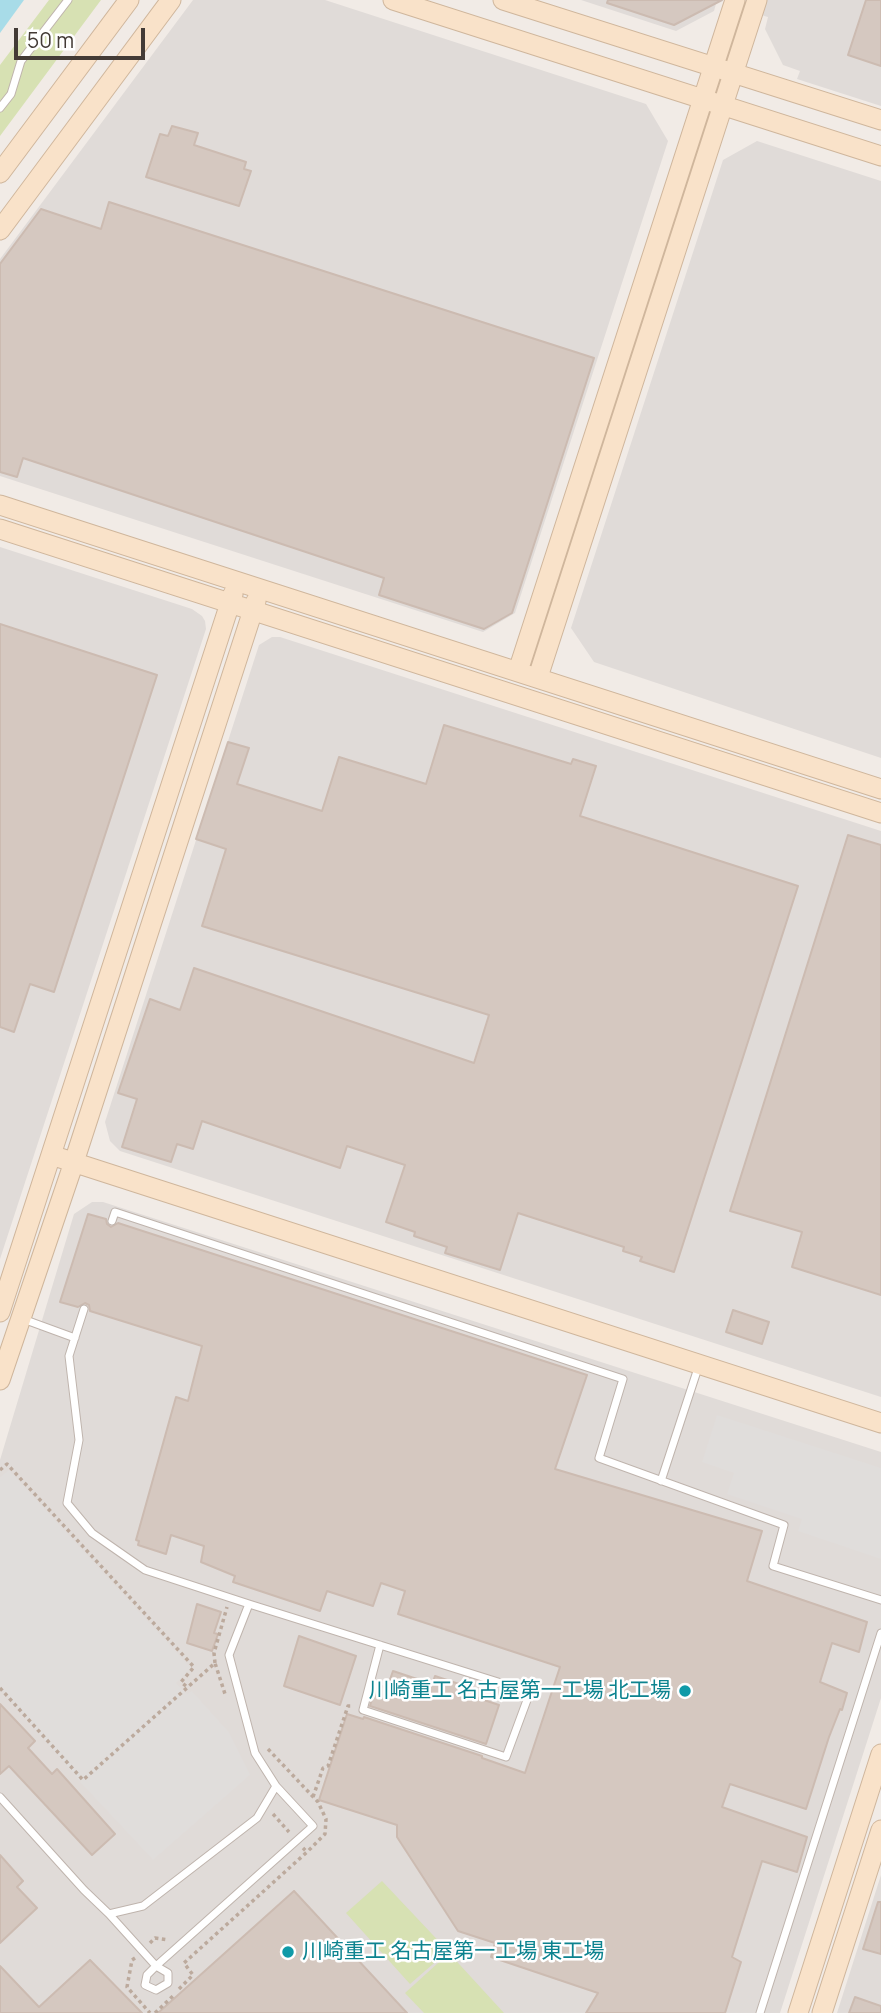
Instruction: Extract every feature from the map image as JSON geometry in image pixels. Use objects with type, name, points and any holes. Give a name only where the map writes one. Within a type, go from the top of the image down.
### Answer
[{"type":"street","points":[[0,173],[129,0]]},
{"type":"street","points":[[0,230],[171,0]]},
{"type":"street","points":[[393,0],[881,156]]},
{"type":"street","points":[[503,0],[881,120]]},
{"type":"street","points":[[518,671],[735,0]]},
{"type":"street","points":[[538,677],[757,0]]},
{"type":"street","points":[[0,505],[881,789]]},
{"type":"street","points":[[0,529],[881,813]]},
{"type":"street","points":[[0,1312],[237,582]]},
{"type":"street","points":[[0,1380],[74,1162],[259,590]]},
{"type":"street","points":[[51,1155],[881,1423]]},
{"type":"street","points":[[798,2013],[881,1754]]},
{"type":"street","points":[[822,2013],[881,1830]]},
{"type":"lane","points":[[0,108],[11,94],[21,61],[68,0]]},
{"type":"lane","points":[[112,1222],[115,1212],[623,1379],[599,1458],[783,1525],[773,1566],[881,1600]]},
{"type":"lane","points":[[84,1309],[69,1356],[79,1440],[67,1503],[92,1533],[145,1570],[530,1692],[506,1757],[363,1710],[380,1645]]},
{"type":"lane","points":[[0,1312],[75,1338]]},
{"type":"lane","points":[[661,1480],[699,1364]]},
{"type":"lane","points":[[0,1797],[156,1966],[313,1826],[275,1786],[255,1753],[229,1655],[249,1604]]},
{"type":"lane","points":[[760,2013],[881,1633]]},
{"type":"lane","points":[[109,1914],[143,1906],[257,1818],[275,1786]]},
{"type":"path","points":[[0,1470],[7,1464],[194,1667],[181,1682],[186,1686],[83,1780],[0,1688]]},
{"type":"path","points":[[215,1663],[214,1653],[227,1607],[246,1613]]},
{"type":"path","points":[[313,1797],[323,1768],[328,1766],[348,1706],[363,1710]]},
{"type":"path","points":[[155,2013],[193,1975],[184,1963],[307,1852],[288,1832]]},
{"type":"shaded area","points":[[193,0],[325,0],[646,104],[668,141],[515,613],[483,632],[0,476],[0,259]]},
{"type":"shaded area","points":[[581,0],[717,0],[714,11],[676,31]]},
{"type":"shaded area","points":[[766,0],[881,0],[881,106],[797,79],[800,71],[783,65],[765,29],[768,17],[761,15]]},
{"type":"shaded area","points":[[757,141],[881,181],[881,758],[594,662],[571,628],[723,160]]},
{"type":"shaded area","points":[[0,547],[192,609],[202,616],[206,629],[0,1259]]},
{"type":"shaded area","points":[[272,637],[280,637],[881,831],[881,1397],[120,1151],[110,1141],[105,1122],[259,645]]},
{"type":"shaded area","points":[[92,1202],[103,1202],[881,1452],[881,1698],[780,2013],[0,2013],[0,1460],[74,1214]]},
{"type":"shaded area","points":[[717,1415],[881,1468],[881,1559],[798,1531],[802,1519],[727,1494],[734,1473],[702,1462]]},
{"type":"shaded area","points":[[9,1470],[191,1668],[176,1683],[187,1694],[192,1691],[228,1731],[250,1775],[153,1860],[81,1783],[0,1687],[0,1477]]},
{"type":"shaded area","points":[[881,1875],[881,2013],[837,2013]]},
{"type":"green space","points":[[49,0],[101,0],[0,136],[0,65]]},
{"type":"green space","points":[[382,1881],[448,1951],[410,1984],[346,1913]]},
{"type":"green space","points":[[449,1953],[504,2013],[424,2013],[405,1993]]},
{"type":"water","points":[[0,0],[24,0],[0,33]]},
{"type":"building","points":[[608,0],[722,0],[674,25],[607,3]]},
{"type":"building","points":[[866,0],[881,0],[881,66],[848,55]]},
{"type":"building","points":[[172,126],[198,133],[194,145],[246,162],[244,169],[251,171],[239,206],[146,177],[160,134],[168,136]]},
{"type":"building","points":[[109,202],[594,358],[512,613],[484,629],[379,595],[384,578],[23,458],[17,477],[0,472],[0,264],[41,209],[101,229]]},
{"type":"building","points":[[0,624],[157,675],[54,992],[30,984],[14,1032],[0,1027]]},
{"type":"building","points":[[444,725],[571,764],[573,759],[596,766],[580,816],[798,886],[674,1272],[640,1261],[642,1257],[623,1251],[624,1247],[518,1213],[500,1270],[445,1253],[447,1247],[414,1236],[415,1232],[386,1222],[405,1165],[347,1146],[340,1168],[202,1121],[193,1149],[177,1144],[171,1162],[122,1147],[137,1099],[118,1093],[150,999],[180,1010],[194,968],[474,1063],[489,1015],[202,926],[226,849],[196,839],[228,742],[249,748],[237,784],[322,811],[339,757],[426,784]]},
{"type":"building","points":[[848,835],[881,845],[881,1295],[792,1267],[802,1232],[730,1211]]},
{"type":"building","name":"川崎重工 名古屋第一工場 北工場","points":[[88,1214],[106,1219],[111,1227],[118,1223],[587,1375],[555,1469],[762,1531],[747,1581],[867,1622],[859,1652],[832,1643],[820,1682],[847,1693],[829,1737],[806,1809],[730,1784],[722,1807],[807,1837],[797,1872],[762,1861],[732,1957],[741,1962],[725,2013],[586,2013],[598,1993],[491,1957],[495,1943],[458,1931],[397,1837],[397,1825],[319,1800],[347,1714],[363,1719],[364,1717],[482,1756],[525,1773],[560,1667],[398,1614],[405,1591],[381,1583],[373,1606],[327,1591],[320,1611],[233,1582],[235,1576],[201,1562],[204,1546],[171,1535],[166,1554],[138,1545],[139,1541],[136,1540],[176,1397],[188,1401],[202,1346],[90,1311],[89,1305],[85,1303],[78,1307],[60,1302]]},
{"type":"building","points":[[733,1310],[769,1322],[762,1344],[726,1332]]},
{"type":"building","points":[[197,1604],[221,1612],[212,1651],[187,1643]]},
{"type":"building","points":[[299,1636],[356,1656],[340,1705],[284,1686]]},
{"type":"building","points":[[393,1671],[432,1684],[435,1676],[462,1685],[460,1692],[499,1705],[486,1744],[370,1706],[376,1684],[387,1688]]},
{"type":"building","points":[[0,1704],[35,1741],[28,1748],[52,1774],[57,1769],[115,1834],[92,1855],[9,1766],[0,1774]]},
{"type":"building","points":[[0,1855],[23,1881],[17,1887],[37,1908],[0,1943]]},
{"type":"building","name":"川崎重工 名古屋第一工場 東工場","points":[[294,1891],[407,2013],[158,2013]]},
{"type":"building","points":[[878,1902],[881,1902],[881,1954],[863,1949]]},
{"type":"building","points":[[90,1960],[142,2013],[0,2013],[0,1966],[39,2007]]},
{"type":"building","points":[[855,1997],[881,2006],[881,2013],[849,2013]]},
{"type":"place","name":"川崎重工 名古屋第一工場 北工場","points":[[685,1691]]},
{"type":"place","name":"川崎重工 名古屋第一工場 東工場","points":[[288,1952]]}]
